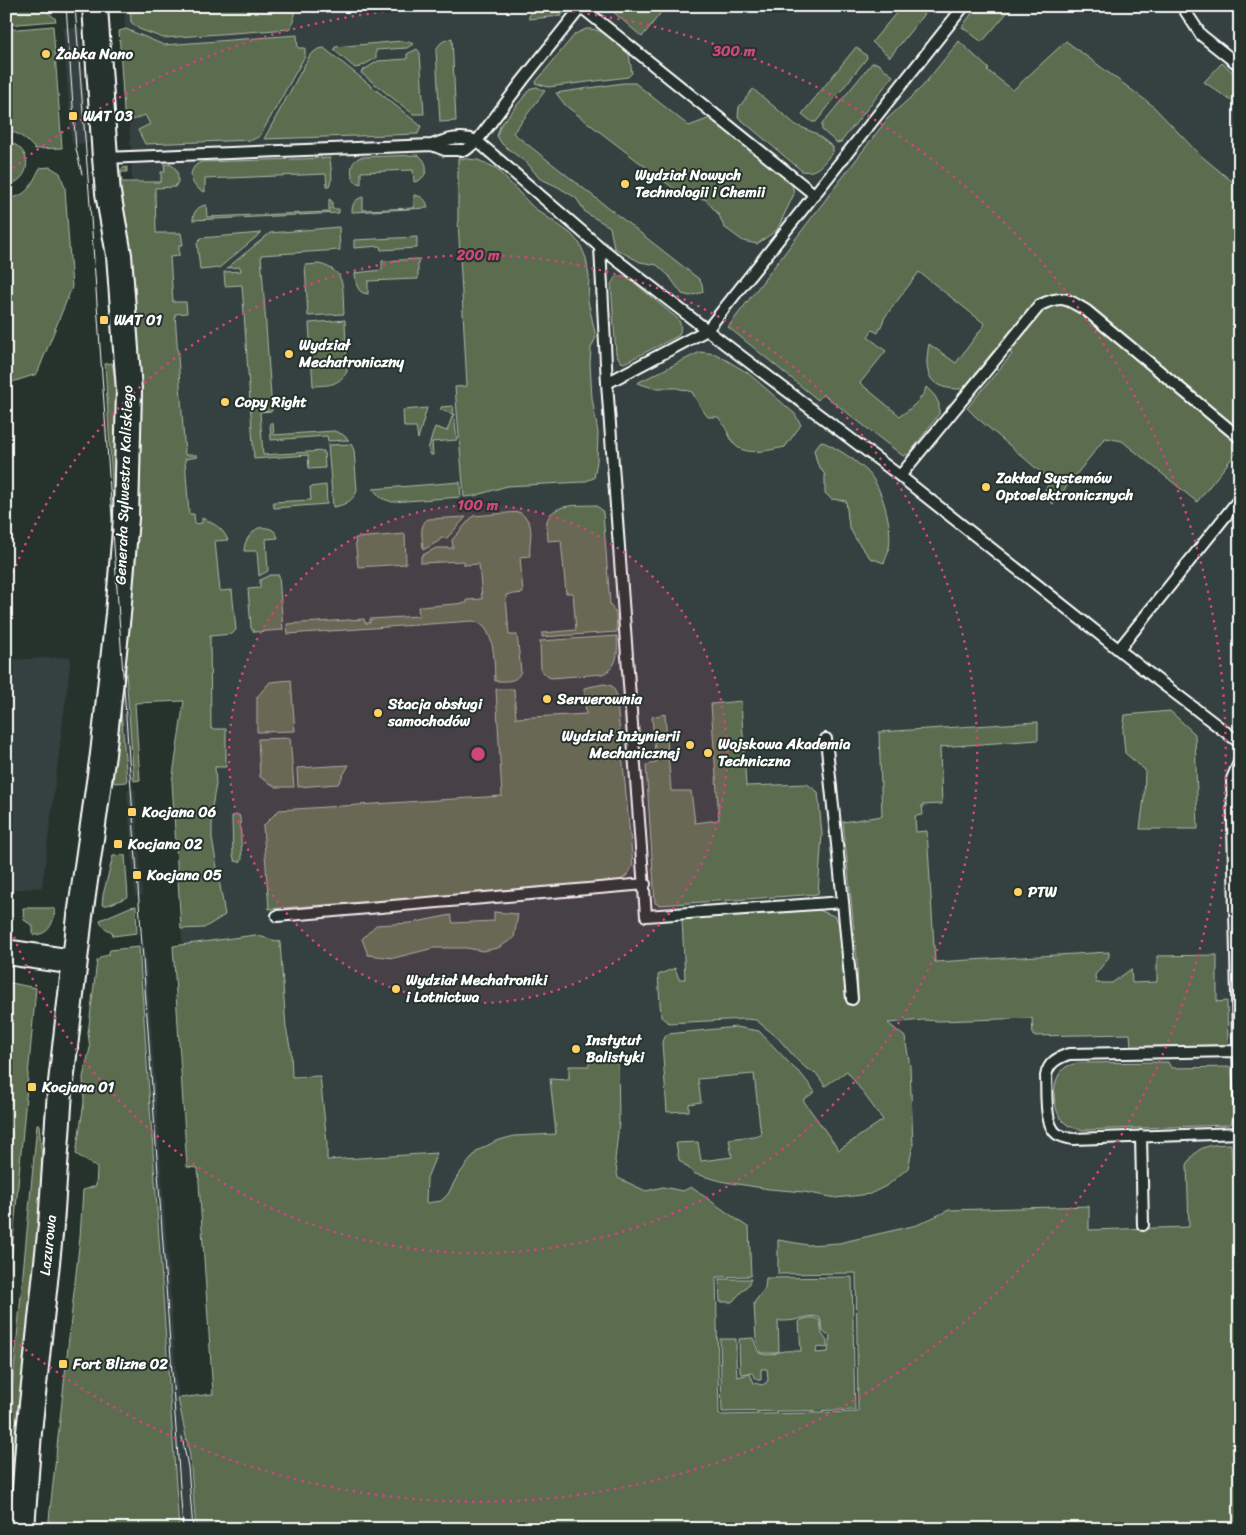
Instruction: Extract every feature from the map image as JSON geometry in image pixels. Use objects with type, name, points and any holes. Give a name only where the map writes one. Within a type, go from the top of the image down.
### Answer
[{"type":"street","name":"Generała Sylwestra Kaliskiego","points":[[74,962],[104,744],[118,614],[126,518],[129,390],[119,254],[108,193],[94,6]]},
{"type":"street","points":[[6,952],[74,962]]},
{"type":"street","name":"Lazurowa","points":[[22,1529],[30,1422],[51,1225],[60,1091],[74,962]]},
{"type":"lane","points":[[477,141],[581,6],[815,195]]},
{"type":"lane","points":[[607,383],[707,330],[964,6]]},
{"type":"lane","points":[[1182,6],[1201,35],[1240,66]]},
{"type":"lane","points":[[105,158],[432,146],[448,138],[468,137],[477,141],[600,247],[900,476],[1240,743]]},
{"type":"lane","points":[[600,247],[607,383],[646,916],[843,902]]},
{"type":"lane","points":[[900,476],[1040,305],[1054,300],[1069,300],[1087,311],[1240,438]]},
{"type":"lane","points":[[1119,649],[1240,498]]},
{"type":"lane","points":[[826,739],[852,999]]},
{"type":"lane","points":[[1240,760],[1232,778],[1240,1125]]},
{"type":"lane","points":[[277,916],[644,884]]},
{"type":"lane","points":[[1238,1051],[1069,1054],[1052,1062],[1046,1076],[1049,1123],[1057,1134],[1073,1139],[1240,1133]]},
{"type":"lane","points":[[1141,1136],[1143,1225]]},
{"type":"shaded area","name":"Wojskowa Akademia Techniczna","points":[[124,6],[1240,6],[1240,1242],[897,1445],[720,1473],[425,1223],[427,1178],[436,1153],[198,1167],[172,782],[184,701],[148,182],[132,182]]},
{"type":"shaded area","points":[[63,28],[80,28],[88,143],[72,144]]},
{"type":"shaded area","points":[[124,646],[134,781],[127,782],[119,685]]},
{"type":"shaded area","points":[[71,657],[42,887],[12,890],[12,915],[6,914],[6,660]]},
{"type":"shaded area","points":[[135,789],[142,895],[135,897],[127,790]]},
{"type":"shaded area","points":[[139,947],[145,947],[177,1385],[190,1456],[196,1529],[179,1529]]},
{"type":"green space","points":[[6,6],[40,6],[55,18],[56,21],[6,25]]},
{"type":"green space","points":[[130,6],[294,6],[294,19],[290,29],[163,38],[139,29],[131,22]]},
{"type":"green space","points":[[537,6],[566,6],[567,9],[561,16],[529,19],[529,16]]},
{"type":"green space","points":[[609,6],[666,6],[642,37],[610,9]]},
{"type":"green space","points":[[902,6],[917,6],[924,14],[890,57],[872,42]]},
{"type":"green space","points":[[977,6],[1013,6],[982,42],[962,27]]},
{"type":"green space","points":[[53,26],[62,148],[35,149],[22,137],[6,130],[6,30]]},
{"type":"green space","points":[[126,29],[164,45],[297,35],[298,48],[305,48],[305,56],[260,136],[252,140],[145,144],[138,130],[150,124],[145,115],[133,120],[124,112],[119,31]]},
{"type":"green space","points":[[586,29],[599,31],[629,54],[632,73],[628,77],[548,87],[535,83],[575,34]]},
{"type":"green space","points":[[452,38],[456,121],[440,122],[436,51],[442,42]]},
{"type":"green space","points":[[401,41],[413,44],[407,48],[376,50],[376,58],[355,68],[334,50],[335,47]]},
{"type":"green space","points":[[959,41],[989,69],[987,70],[1013,90],[1066,41],[1152,105],[1199,154],[1240,188],[1240,448],[1197,502],[1122,441],[1105,438],[1053,504],[1042,494],[1051,481],[967,408],[1012,354],[999,344],[963,389],[942,387],[931,378],[927,364],[929,344],[956,363],[985,324],[919,272],[885,317],[878,333],[872,330],[868,337],[886,351],[860,383],[900,416],[912,407],[926,387],[935,396],[939,404],[939,414],[909,454],[903,456],[823,394],[818,400],[728,327],[888,118],[922,87]]},
{"type":"green space","points":[[856,47],[867,58],[816,122],[812,122],[802,114]]},
{"type":"green space","points":[[324,48],[421,126],[418,134],[264,139],[310,55],[318,49]]},
{"type":"green space","points":[[417,49],[420,53],[424,114],[413,114],[361,73],[378,61],[407,59],[407,54]]},
{"type":"green space","points":[[872,63],[877,63],[893,76],[841,142],[837,143],[822,130],[822,124]]},
{"type":"green space","points":[[1222,63],[1240,78],[1240,107],[1204,82]]},
{"type":"green space","points":[[623,83],[635,83],[689,126],[710,118],[770,163],[792,183],[794,194],[777,230],[757,244],[743,241],[724,227],[719,215],[705,199],[686,198],[566,106],[556,93]]},
{"type":"green space","points":[[537,87],[545,91],[513,133],[699,279],[703,292],[690,296],[682,294],[669,276],[657,265],[640,262],[614,248],[610,227],[586,213],[576,198],[539,178],[529,165],[502,144],[497,136],[500,126],[531,88]]},
{"type":"green space","points":[[753,89],[796,125],[815,133],[833,147],[833,152],[820,167],[812,171],[802,171],[738,117],[739,107]]},
{"type":"green space","points":[[6,142],[15,145],[21,150],[27,164],[22,177],[6,185]]},
{"type":"green space","points":[[418,155],[425,162],[426,170],[423,178],[414,182],[413,170],[361,172],[361,184],[355,182],[352,175],[353,164],[361,157]]},
{"type":"green space","points":[[330,158],[332,178],[329,186],[327,186],[326,174],[205,179],[205,192],[196,187],[191,178],[193,169],[201,162]]},
{"type":"green space","points":[[458,158],[478,160],[496,168],[533,207],[570,233],[580,244],[586,258],[589,277],[588,301],[596,337],[591,348],[590,364],[592,398],[598,433],[594,478],[583,482],[507,486],[474,496],[464,497],[455,387],[467,386],[458,220]]},
{"type":"green space","points":[[164,164],[172,165],[176,169],[178,182],[175,187],[155,188],[156,233],[181,233],[183,245],[179,245],[179,256],[170,257],[173,302],[186,302],[187,313],[175,314],[185,455],[197,455],[198,457],[185,459],[189,514],[194,514],[195,524],[202,523],[202,518],[217,526],[228,540],[215,541],[220,591],[232,590],[236,630],[232,634],[210,636],[211,729],[226,729],[226,767],[215,767],[216,784],[212,807],[212,838],[225,915],[204,928],[181,929],[172,782],[184,701],[135,703],[140,780],[134,781],[124,646],[116,173],[127,167],[127,172],[121,172],[122,182],[161,182],[161,172],[165,172]]},
{"type":"green space","points":[[50,167],[60,173],[65,188],[72,287],[37,374],[6,384],[6,199],[14,198],[24,193],[31,185],[40,168]]},
{"type":"green space","points":[[414,195],[424,199],[428,208],[352,212],[354,202],[363,197],[363,210],[414,208]]},
{"type":"green space","points":[[329,199],[332,201],[332,209],[339,209],[339,213],[193,220],[197,210],[206,205],[207,217],[329,212]]},
{"type":"green space","points":[[339,227],[340,250],[261,255],[272,411],[260,412],[263,455],[324,451],[325,468],[309,469],[308,455],[254,459],[242,285],[225,286],[224,272],[241,271],[240,267],[227,268],[270,233]]},
{"type":"green space","points":[[261,233],[219,268],[200,270],[197,242],[201,238]]},
{"type":"green space","points":[[417,237],[417,248],[381,250],[380,246],[354,248],[354,240]]},
{"type":"green space","points":[[418,259],[418,279],[368,281],[368,294],[361,292],[357,287],[355,273],[382,270],[382,261]]},
{"type":"green space","points":[[319,264],[335,271],[342,282],[344,314],[308,316],[305,265]]},
{"type":"green space","points":[[617,276],[626,276],[631,280],[678,319],[681,328],[678,336],[624,363],[621,362],[616,354],[611,284]]},
{"type":"green space","points":[[345,320],[347,372],[340,380],[333,384],[313,386],[309,323]]},
{"type":"green space","points":[[700,352],[716,354],[748,373],[795,414],[801,425],[785,447],[756,452],[742,450],[732,441],[718,417],[708,417],[692,392],[677,388],[653,388],[637,383]]},
{"type":"green space","points":[[112,363],[119,398],[113,501],[105,364]]},
{"type":"green space","points":[[453,406],[457,440],[432,442],[433,455],[431,455],[428,449],[435,427],[447,431],[453,414],[441,410],[441,407]]},
{"type":"green space","points":[[427,408],[418,439],[416,427],[404,427],[403,410]]},
{"type":"green space","points":[[270,423],[273,423],[274,435],[334,431],[342,434],[349,440],[328,441],[327,436],[271,440]]},
{"type":"green space","points":[[821,441],[845,454],[867,471],[877,486],[888,518],[890,539],[884,563],[870,558],[857,541],[849,527],[846,501],[831,499],[825,493],[825,475],[817,463],[814,450]]},
{"type":"green space","points":[[351,444],[354,450],[357,491],[353,498],[347,502],[333,507],[328,445]]},
{"type":"green space","points":[[460,482],[461,497],[392,502],[381,498],[373,489]]},
{"type":"green space","points":[[326,485],[327,504],[274,508],[273,502],[311,500],[310,487]]},
{"type":"green space","points":[[575,505],[595,505],[603,513],[610,604],[616,614],[617,632],[542,637],[542,633],[576,630],[573,593],[566,593],[561,540],[548,541],[547,521],[550,515],[561,508]]},
{"type":"green space","points":[[519,512],[528,522],[531,532],[530,556],[520,557],[523,593],[506,595],[509,635],[517,635],[521,671],[517,678],[507,681],[495,681],[494,654],[490,636],[480,624],[472,621],[288,634],[287,624],[364,619],[365,623],[370,623],[370,619],[419,616],[418,607],[467,603],[467,600],[482,599],[479,564],[464,565],[464,561],[421,563],[421,556],[436,548],[453,548],[452,540],[473,516]]},
{"type":"green space","points":[[466,517],[447,538],[441,538],[423,550],[422,529],[428,519]]},
{"type":"green space","points":[[258,528],[271,529],[278,538],[266,539],[268,571],[259,576],[257,551],[244,551],[248,538]]},
{"type":"green space","points":[[405,534],[406,564],[358,567],[355,538]]},
{"type":"green space","points":[[270,575],[279,575],[283,630],[254,632],[251,628],[248,589],[260,588],[260,580]]},
{"type":"green space","points":[[617,636],[616,658],[612,668],[602,674],[551,678],[541,670],[540,641]]},
{"type":"green space","points":[[291,680],[295,731],[257,732],[257,697],[270,682]]},
{"type":"green space","points":[[604,684],[612,686],[616,693],[633,865],[628,874],[623,878],[614,883],[269,909],[263,826],[279,810],[502,796],[496,689],[514,689],[516,718],[586,714],[584,688]]},
{"type":"green space","points":[[119,685],[127,782],[114,783],[112,760]]},
{"type":"green space","points":[[741,701],[746,786],[807,784],[818,792],[822,834],[818,894],[659,905],[655,903],[646,765],[656,763],[652,717],[665,714],[671,791],[691,791],[695,823],[719,820],[711,704]]},
{"type":"green space","points":[[1170,711],[1195,734],[1198,829],[1140,829],[1145,770],[1125,753],[1123,731],[1125,715]]},
{"type":"green space","points":[[1038,722],[1038,740],[940,747],[942,804],[922,805],[923,815],[915,816],[916,832],[927,831],[935,962],[1109,952],[1109,957],[1095,975],[1096,983],[1112,983],[1131,969],[1132,983],[1157,982],[1157,956],[1217,955],[1217,1002],[1227,1001],[1228,1045],[1131,1047],[1130,1034],[1033,1036],[1032,1018],[924,1020],[888,1023],[905,1037],[910,1066],[913,1146],[908,1168],[888,1185],[870,1194],[836,1198],[725,1182],[695,1174],[679,1160],[676,1143],[698,1142],[701,1161],[732,1157],[729,1139],[761,1135],[754,1074],[698,1079],[701,1102],[689,1104],[689,1111],[667,1112],[662,1043],[668,1034],[736,1027],[759,1031],[802,1075],[815,1092],[803,1100],[839,1150],[883,1120],[847,1071],[825,1086],[816,1073],[807,1069],[778,1038],[756,1020],[669,1023],[661,1017],[658,975],[675,968],[679,979],[685,979],[682,919],[816,909],[834,916],[842,927],[848,999],[858,998],[857,959],[843,822],[882,816],[879,732]]},
{"type":"green space","points":[[290,738],[294,787],[276,787],[260,777],[258,739]]},
{"type":"green space","points":[[349,765],[338,784],[298,787],[297,768]]},
{"type":"green space","points":[[239,815],[240,818],[242,859],[240,862],[235,861],[233,856],[232,816]]},
{"type":"green space","points":[[125,855],[128,897],[108,905],[102,905],[113,856]]},
{"type":"green space","points":[[136,906],[137,933],[113,936],[112,932],[104,928],[100,920]]},
{"type":"green space","points":[[23,908],[53,908],[55,911],[54,916],[49,928],[38,935],[33,935],[33,926],[24,920]]},
{"type":"green space","points":[[494,912],[518,914],[514,938],[498,948],[483,951],[466,948],[434,948],[394,958],[368,955],[362,939],[376,925],[411,923],[451,915],[453,923],[494,921]]},
{"type":"green space","points":[[255,935],[280,942],[286,1028],[291,1051],[292,1077],[320,1076],[327,1160],[437,1153],[427,1178],[426,1203],[441,1201],[448,1194],[457,1177],[477,1151],[496,1141],[514,1136],[556,1134],[550,1079],[569,1080],[569,1066],[589,1066],[589,1058],[618,1058],[619,1123],[615,1160],[618,1178],[646,1191],[663,1187],[683,1191],[691,1187],[749,1228],[751,1276],[716,1277],[719,1415],[858,1412],[856,1273],[778,1274],[778,1240],[808,1245],[839,1243],[917,1225],[949,1210],[1089,1206],[1089,1230],[1189,1227],[1187,1165],[1200,1149],[1231,1144],[1233,1173],[1240,1173],[1240,1529],[196,1529],[190,1456],[178,1398],[213,1394],[198,1168],[187,1167],[173,946]]},
{"type":"green space","points":[[139,947],[179,1529],[48,1529],[80,1237],[83,1190],[96,1186],[97,1168],[76,1154],[84,1102],[83,1077],[90,1048],[88,1033],[97,961],[101,957],[108,955],[110,950]]},
{"type":"green space","points":[[6,982],[36,988],[6,1317]]},
{"type":"green space","points":[[1168,1062],[1171,1068],[1233,1067],[1233,1117],[1231,1124],[1083,1130],[1067,1125],[1060,1118],[1055,1103],[1055,1086],[1057,1078],[1066,1067],[1077,1063]]},
{"type":"green space","points":[[37,1124],[39,1124],[42,1158],[41,1223],[13,1495],[6,1492],[6,1442],[13,1414],[12,1391]]},
{"type":"green space","points":[[852,1277],[855,1410],[722,1412],[720,1339],[736,1339],[737,1377],[750,1374],[754,1383],[762,1385],[768,1380],[767,1369],[761,1369],[761,1380],[757,1380],[752,1373],[740,1373],[739,1339],[753,1338],[759,1353],[765,1355],[784,1351],[801,1351],[799,1322],[803,1319],[813,1318],[820,1321],[822,1334],[827,1341],[827,1348],[817,1347],[816,1353],[828,1352],[830,1336],[823,1331],[820,1318],[811,1316],[778,1321],[779,1351],[761,1353],[756,1339],[754,1303],[765,1288],[766,1278]]},
{"type":"green space","points":[[719,1279],[751,1279],[748,1285],[732,1302],[720,1302]]},
{"type":"tram line","points":[[66,6],[76,149],[82,174]]},
{"type":"tram line","points":[[75,6],[183,1529]]},
{"type":"tram line","points":[[182,1437],[188,1467],[193,1529]]},
{"type":"place","name":"Żabka Nano","points":[[46,54]]},
{"type":"place","name":"WAT 03","points":[[73,116]]},
{"type":"place","name":"Wydział Nowych Technologii i Chemii","points":[[625,184]]},
{"type":"place","name":"WAT 01","points":[[104,320]]},
{"type":"place","name":"Wydział Mechatroniczny","points":[[289,354]]},
{"type":"place","name":"Copy Right","points":[[225,402]]},
{"type":"place","name":"Zakład Systemów Optoelektronicznych","points":[[986,487]]},
{"type":"place","name":"Serwerownia","points":[[547,699]]},
{"type":"place","name":"Stacja obsługi samochodów","points":[[378,713]]},
{"type":"place","name":"Wydział Inżynierii Mechanicznej","points":[[690,745]]},
{"type":"place","name":"Wojskowa Akademia Techniczna","points":[[708,753]]},
{"type":"place","name":"Kocjana 06","points":[[132,812]]},
{"type":"place","name":"Kocjana 02","points":[[118,844]]},
{"type":"place","name":"Kocjana 05","points":[[137,875]]},
{"type":"place","name":"PTW","points":[[1018,892]]},
{"type":"place","name":"Wydział Mechatroniki i Lotnictwa","points":[[396,989]]},
{"type":"place","name":"Instytut Balistyki","points":[[576,1049]]},
{"type":"place","name":"Kocjana 01","points":[[32,1087]]},
{"type":"place","name":"Fort Blizne 02","points":[[63,1364]]}]
